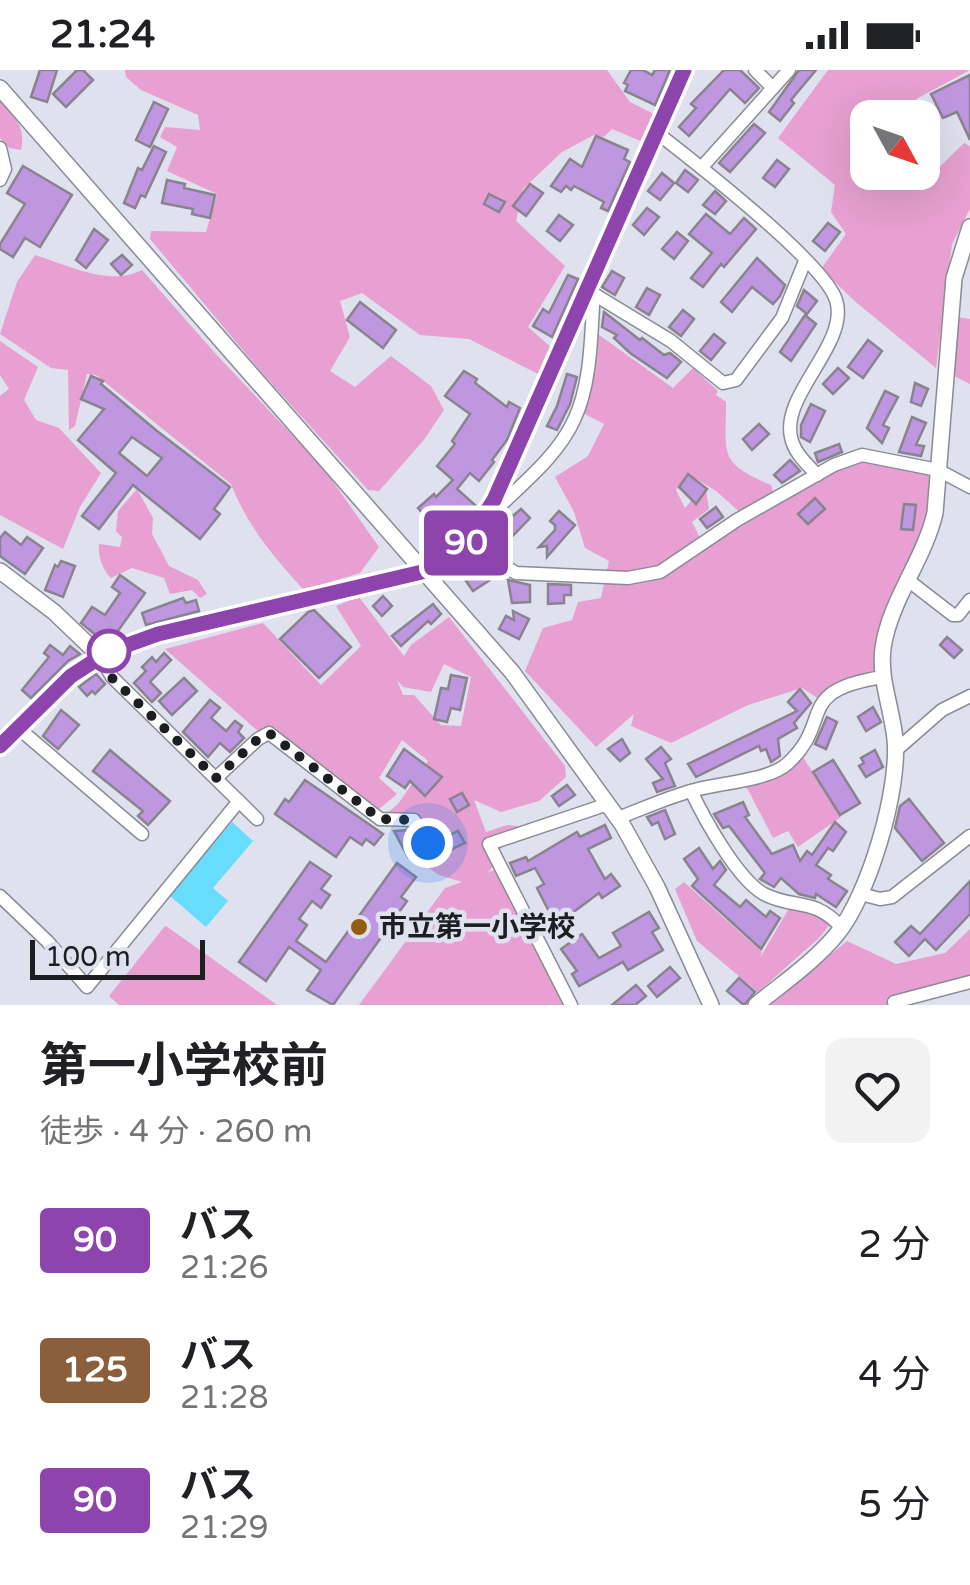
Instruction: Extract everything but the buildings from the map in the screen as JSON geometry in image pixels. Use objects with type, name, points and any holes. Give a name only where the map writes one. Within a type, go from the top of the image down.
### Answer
[{"type":"main road","points":[[0,746],[71,676],[100,656],[158,634],[422,572],[466,543],[494,500],[684,70]]},
{"type":"street","points":[[755,70],[773,88]]},
{"type":"street","points":[[702,167],[790,70]]},
{"type":"street","points":[[0,88],[512,672],[618,818],[657,887],[712,1005]]},
{"type":"street","points":[[656,132],[702,167],[805,261],[836,298],[838,312],[833,333],[795,408],[790,434],[797,452],[817,475]]},
{"type":"street","points":[[0,148],[5,169],[0,180]]},
{"type":"street","points":[[756,1005],[842,928],[862,894],[886,817],[895,751],[883,676],[886,634],[929,539],[954,278],[970,227]]},
{"type":"street","points":[[584,295],[671,341],[723,382],[736,380],[782,318],[805,261]]},
{"type":"street","points":[[494,500],[504,503],[536,470],[574,420],[591,346],[593,306],[584,295]]},
{"type":"street","points":[[466,543],[516,573],[628,578],[660,572],[737,520],[862,454],[938,470],[970,488]]},
{"type":"street","points":[[0,571],[54,612],[100,656],[112,678],[256,820]]},
{"type":"street","points":[[909,581],[953,615],[958,615],[970,600]]},
{"type":"street","points":[[618,818],[691,791],[779,771],[802,746],[825,697],[856,681],[883,676]]},
{"type":"street","points":[[895,751],[942,710],[970,696]]},
{"type":"street","points":[[17,728],[142,834]]},
{"type":"street","points":[[216,778],[269,733],[380,819],[414,820],[428,843]]},
{"type":"street","points":[[691,791],[713,835],[756,887],[766,895],[820,908],[842,928]]},
{"type":"street","points":[[0,896],[47,941],[87,988],[239,801]]},
{"type":"street","points":[[571,1005],[489,844],[608,804]]},
{"type":"street","points":[[862,894],[880,899],[892,897],[970,836]]},
{"type":"street","points":[[895,1005],[894,1002],[970,982]]},
{"type":"shaded area","points":[[125,70],[607,70],[630,102],[656,115],[643,142],[612,129],[604,137],[594,135],[562,152],[523,189],[516,221],[565,266],[528,327],[553,349],[540,375],[469,339],[420,335],[362,293],[340,301],[350,337],[330,371],[355,387],[391,356],[431,386],[444,410],[423,441],[379,491],[368,490],[263,374],[150,239],[151,231],[206,232],[217,194],[167,171],[177,147],[160,137],[165,127],[200,130],[198,115],[141,90],[126,77]]},
{"type":"shaded area","points":[[828,70],[970,70],[915,100],[850,100],[850,190],[940,190],[940,166],[964,143],[970,146],[970,209],[952,244],[936,368],[821,269],[846,234],[831,212],[835,185],[778,138]]},
{"type":"shaded area","points":[[0,101],[18,123],[21,150],[9,148],[0,138]]},
{"type":"shaded area","points":[[35,255],[103,275],[130,275],[142,270],[324,469],[379,547],[360,573],[304,590],[262,540],[231,484],[96,375],[87,374],[75,426],[69,430],[68,370],[51,368],[0,334],[17,282]]},
{"type":"shaded area","points":[[956,317],[970,319],[970,384],[954,376]]},
{"type":"shaded area","points":[[595,332],[673,388],[693,368],[726,402],[726,446],[733,463],[771,485],[774,495],[742,514],[716,491],[688,474],[676,490],[685,508],[691,501],[695,504],[706,491],[709,509],[692,522],[701,540],[862,455],[934,469],[929,539],[883,646],[882,677],[822,701],[802,688],[748,705],[671,743],[631,726],[634,714],[596,747],[525,671],[543,628],[572,620],[578,602],[601,598],[609,561],[585,548],[574,512],[555,477],[588,456],[604,424],[581,412]]},
{"type":"shaded area","points":[[0,341],[38,367],[24,400],[36,420],[59,428],[101,473],[80,507],[63,549],[0,515],[0,396],[9,389],[0,375]]},
{"type":"shaded area","points":[[137,489],[153,518],[152,534],[169,566],[198,580],[207,594],[200,598],[192,590],[170,594],[164,578],[132,568],[111,578],[105,571],[99,544],[120,547],[122,537],[116,531],[118,511]]},
{"type":"shaded area","points":[[359,597],[404,656],[411,645],[449,617],[565,766],[566,777],[539,801],[501,812],[474,800],[486,832],[507,825],[526,827],[499,850],[496,863],[488,872],[498,869],[571,1005],[359,1005],[445,888],[462,882],[439,875],[420,862],[427,846],[421,847],[399,820],[386,814],[398,804],[428,761],[402,740],[379,778],[397,794],[373,814],[260,733],[165,649],[263,623],[321,685],[361,646],[336,606]],"holes":[[[444,664],[471,677],[461,726],[441,725],[414,695],[403,695],[397,680],[403,687],[431,692]]]},
{"type":"shaded area","points":[[803,757],[841,817],[798,847],[788,831],[773,838],[745,784],[787,769]]},
{"type":"shaded area","points":[[684,882],[762,952],[760,958],[791,905],[824,913],[831,923],[758,992],[697,941],[675,889]]},
{"type":"shaded area","points":[[165,926],[277,1005],[119,1005],[109,996]]},
{"type":"shaded area","points":[[970,929],[970,982],[894,1005],[769,1005],[847,941],[896,964],[945,953]]},
{"type":"water","points":[[232,822],[253,841],[213,888],[228,901],[206,927],[169,895]]},
{"type":"bus line","name":"90","points":[[0,746],[71,676],[126,644],[422,572],[466,543],[494,500],[684,70]]},
{"type":"place","name":"市立第一小学校","points":[[359,927]]},
{"type":"route","points":[[109,651],[100,656],[112,678],[216,778],[269,733],[380,819],[414,820],[428,843]]}]
